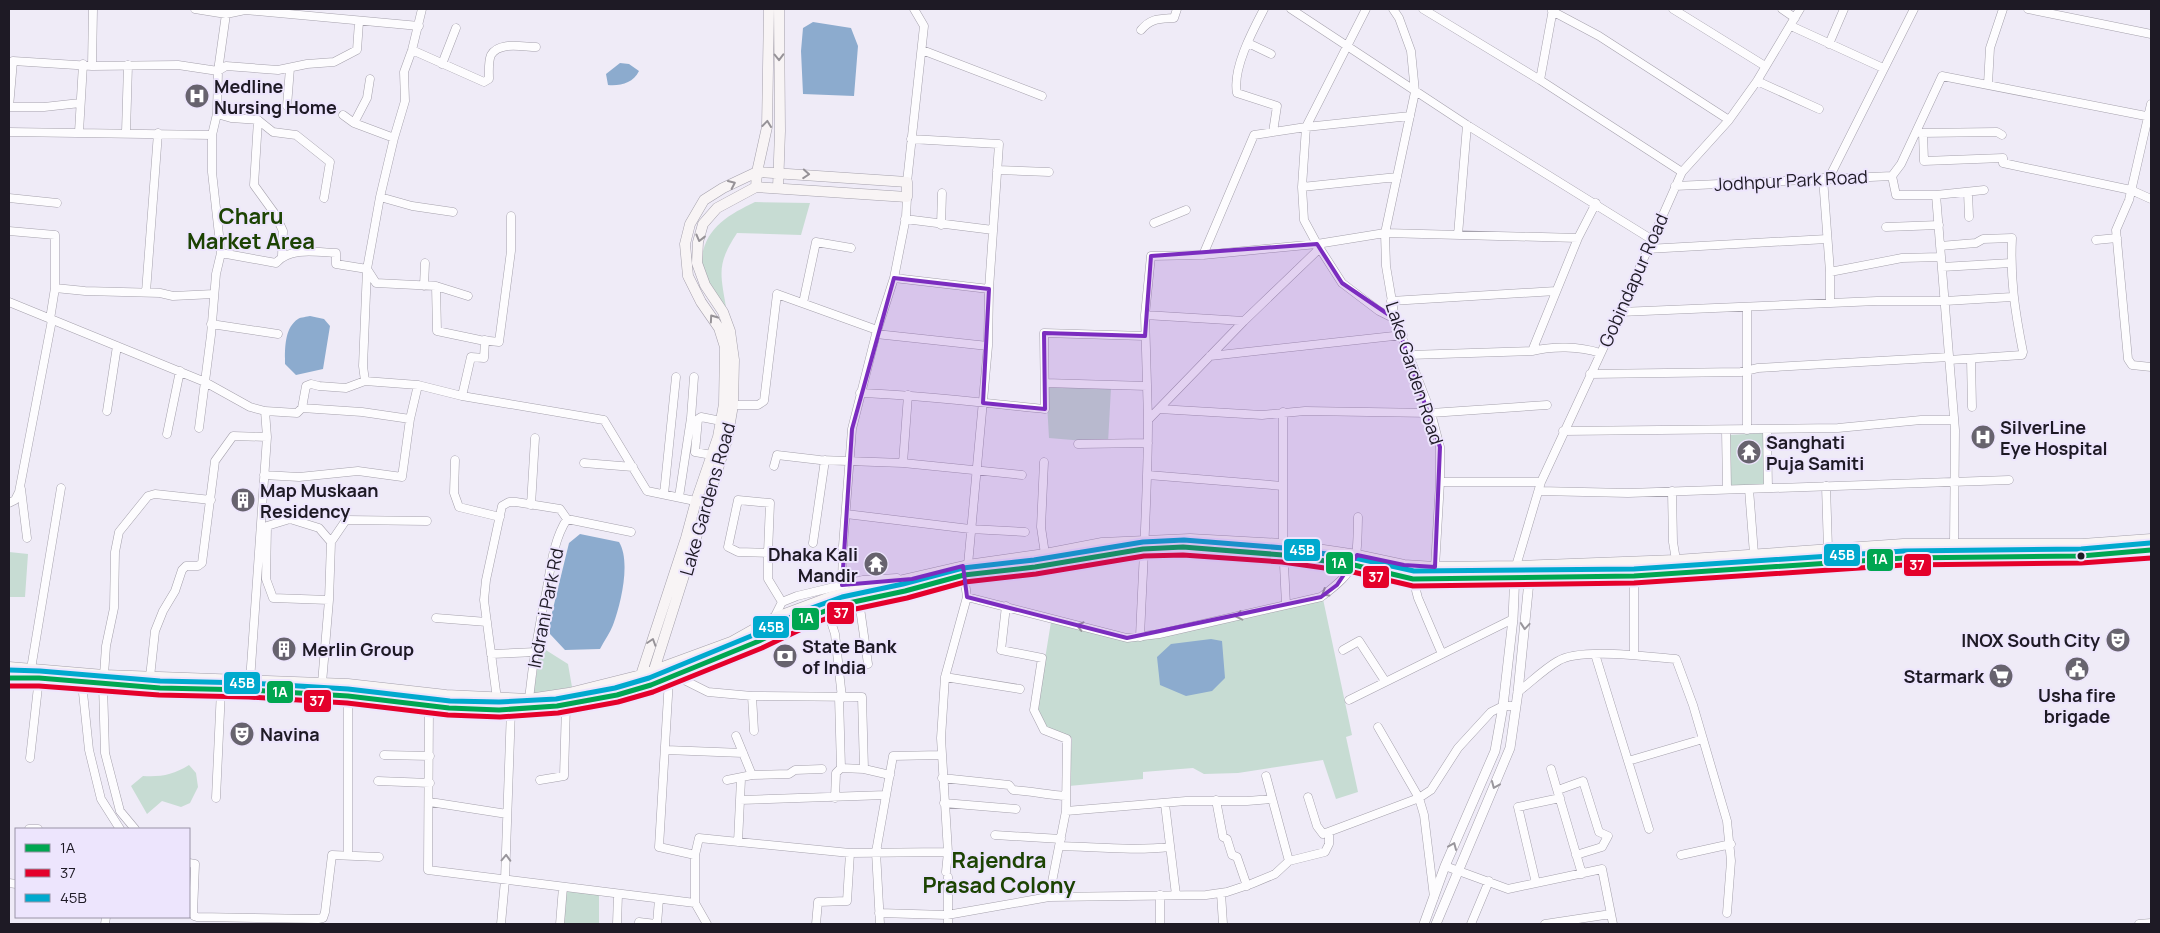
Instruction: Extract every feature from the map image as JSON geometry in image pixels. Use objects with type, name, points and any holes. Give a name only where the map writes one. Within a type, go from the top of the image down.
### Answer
[{"type":"main road","points":[[757,172],[907,182],[907,197],[756,187],[757,172],[767,127],[769,9]]},
{"type":"main road","points":[[778,188],[780,131],[779,9]]},
{"type":"main road","name":"Lake Gardens Road","points":[[638,689],[721,421],[725,379],[725,348],[719,328],[701,302],[688,276],[685,244],[690,224],[704,200],[723,188],[757,172]]},
{"type":"main road","name":"Lake Gardens Road","points":[[650,685],[727,440],[733,405],[734,360],[730,331],[723,312],[705,285],[697,263],[698,242],[703,224],[717,208],[756,187]]},
{"type":"main road","points":[[9,667],[31,668],[103,680],[221,690],[351,697],[472,710],[511,709],[566,705],[638,689],[672,678],[828,610],[966,570],[1035,567],[1144,544],[1190,539],[1283,544],[1356,560],[1413,579],[1634,576],[1904,558],[2081,556],[2151,550]]},
{"type":"main road","points":[[9,678],[39,678],[82,683],[150,677],[322,683],[529,699],[569,693],[641,675],[731,642],[774,618],[832,596],[1102,543],[1144,544],[1435,567],[1676,560],[1903,544],[2082,544],[2151,539]]},
{"type":"main road","points":[[1723,556],[1724,570]]},
{"type":"main road","points":[[351,697],[353,685]]},
{"type":"street","points":[[92,66],[93,9]]},
{"type":"street","points":[[195,9],[226,14],[245,10],[359,22],[399,23],[419,26]]},
{"type":"street","points":[[365,381],[363,366],[368,269],[380,197],[394,138],[406,101],[404,72],[419,26],[422,9]]},
{"type":"street","points":[[907,182],[924,26],[914,9]]},
{"type":"street","points":[[1141,30],[1148,22],[1154,19],[1174,18],[1177,9]]},
{"type":"street","points":[[1264,9],[1248,43],[1235,83],[1237,93],[1277,106],[1273,132]]},
{"type":"street","points":[[1291,9],[1415,92],[1652,239]]},
{"type":"street","points":[[1366,9],[1306,127],[1302,187],[1304,220],[1342,283],[1379,311],[1395,319]]},
{"type":"street","name":"Lake Garden Road","points":[[1393,9],[1399,18],[1411,51],[1415,92],[1384,234],[1390,301],[1430,412],[1440,447],[1435,567]]},
{"type":"street","points":[[1423,9],[1540,80],[1682,172]]},
{"type":"street","points":[[1673,9],[1765,66]]},
{"type":"street","points":[[1782,9],[1795,18]]},
{"type":"street","name":"Gobindapur Road","points":[[1424,924],[1445,866],[1495,751],[1503,706],[1513,620],[1516,566],[1541,482],[1620,312],[1682,172],[1729,120],[1757,81],[1800,9]]},
{"type":"street","points":[[1829,44],[1844,9]]},
{"type":"street","points":[[1830,303],[1826,178],[1914,9]]},
{"type":"street","points":[[2003,9],[1990,48],[1988,84],[2150,117]]},
{"type":"street","points":[[2028,9],[2151,34]]},
{"type":"street","points":[[1540,80],[1553,10],[1599,36],[1729,120]]},
{"type":"street","points":[[199,428],[214,294],[221,253],[212,172],[212,135],[217,114],[218,71],[226,14]]},
{"type":"street","points":[[80,103],[44,107],[9,107],[13,61],[92,66],[178,65],[218,71],[226,66],[278,70],[307,64],[334,62],[357,50],[359,22]]},
{"type":"street","points":[[1791,26],[1884,68]]},
{"type":"street","points":[[442,64],[456,28]]},
{"type":"street","points":[[1248,43],[1271,54]]},
{"type":"street","points":[[412,50],[476,80],[487,82],[491,55],[496,51],[502,47],[536,47]]},
{"type":"street","points":[[922,50],[1042,96]]},
{"type":"street","points":[[79,132],[83,64]]},
{"type":"street","points":[[126,132],[128,65]]},
{"type":"street","points":[[287,106],[290,68]]},
{"type":"street","name":"Jodhpur Park Road","points":[[1675,186],[1892,176],[1919,133],[1942,76],[1988,84]]},
{"type":"street","points":[[354,123],[366,98],[370,79]]},
{"type":"street","points":[[1757,81],[1819,109]]},
{"type":"street","points":[[2151,104],[2150,117],[2131,190],[2116,230],[2128,359],[2132,366],[2151,367]]},
{"type":"street","points":[[217,114],[231,118],[258,120],[273,132],[296,135],[330,162],[324,198]]},
{"type":"street","points":[[343,115],[354,123],[394,138]]},
{"type":"street","points":[[1203,255],[1254,135],[1306,127],[1410,116]]},
{"type":"street","points":[[221,253],[276,263],[282,256],[283,231],[254,185],[258,120]]},
{"type":"street","points":[[1458,234],[1467,125]]},
{"type":"street","points":[[9,132],[126,132],[212,135]]},
{"type":"street","points":[[2002,135],[1997,132],[1919,133],[1924,161],[2003,158],[2003,163],[2131,190],[2151,198]]},
{"type":"street","points":[[146,292],[158,133]]},
{"type":"street","points":[[911,138],[999,144],[989,289],[988,346],[966,570],[967,597],[945,677],[941,738],[948,852],[948,924]]},
{"type":"street","points":[[997,170],[1049,172]]},
{"type":"street","points":[[1892,176],[1896,195],[1936,195],[1984,190]]},
{"type":"street","points":[[1302,187],[1397,177]]},
{"type":"street","points":[[1968,192],[1969,217]]},
{"type":"street","points":[[941,225],[942,193]]},
{"type":"street","points":[[1936,195],[1954,420],[1956,482],[1954,543]]},
{"type":"street","points":[[380,197],[412,206],[453,212]]},
{"type":"street","points":[[842,584],[852,429],[860,392],[894,278],[905,219],[907,197]]},
{"type":"street","points":[[9,198],[57,203]]},
{"type":"street","points":[[1532,351],[1578,238],[1596,203]]},
{"type":"street","points":[[1154,222],[1186,210]]},
{"type":"street","points":[[436,286],[436,331],[499,342],[511,250],[511,216]]},
{"type":"street","points":[[905,219],[941,225],[994,230]]},
{"type":"street","points":[[1886,227],[1939,225]]},
{"type":"street","points":[[9,231],[55,235],[56,288],[20,492],[15,500],[9,503]]},
{"type":"street","points":[[1140,637],[1148,475],[1144,315],[1151,256],[1203,255],[1318,246],[1384,234],[1458,234],[1578,238]]},
{"type":"street","points":[[1590,374],[1748,370],[1949,358],[1971,359],[2022,356],[2012,297],[2012,238],[1983,239],[1976,243],[1940,246]]},
{"type":"street","points":[[2096,240],[2117,238]]},
{"type":"street","points":[[1647,249],[1828,239]]},
{"type":"street","points":[[803,303],[816,242],[851,248]]},
{"type":"street","points":[[1148,420],[1318,246]]},
{"type":"street","points":[[282,256],[314,252],[336,253],[336,264],[368,269]]},
{"type":"street","points":[[1830,272],[1902,258],[1940,257]]},
{"type":"street","points":[[424,286],[425,263]]},
{"type":"street","points":[[1942,267],[2011,263]]},
{"type":"street","points":[[368,269],[376,283],[436,286],[468,296]]},
{"type":"street","points":[[894,278],[989,289]]},
{"type":"street","points":[[56,288],[85,291],[146,292],[173,296],[214,294]]},
{"type":"street","points":[[1390,301],[1556,291]]},
{"type":"street","points":[[733,405],[758,405],[764,402],[777,294],[877,332],[988,346]]},
{"type":"street","points":[[1620,312],[1747,308],[1877,300],[1945,301],[2012,297]]},
{"type":"street","points":[[9,302],[180,371],[205,382],[250,407],[265,411],[297,414],[302,408],[306,386],[311,384],[346,388],[365,381],[418,384],[462,396],[604,420],[647,491],[707,504]]},
{"type":"street","points":[[1747,308],[1747,430]]},
{"type":"street","points":[[1144,315],[1244,321]]},
{"type":"street","points":[[212,324],[278,334]]},
{"type":"street","points":[[860,392],[908,394],[983,404],[1045,409],[1044,333],[1145,336]]},
{"type":"street","points":[[1210,356],[1403,336]]},
{"type":"street","points":[[462,396],[471,357],[484,358],[485,340]]},
{"type":"street","points":[[106,411],[116,346]]},
{"type":"street","points":[[1408,355],[1532,351],[1561,348],[1589,349],[1600,353]]},
{"type":"street","points":[[1971,359],[1972,407]]},
{"type":"street","points":[[167,434],[180,371]]},
{"type":"street","points":[[664,494],[676,377]]},
{"type":"street","points":[[679,497],[691,418],[694,377]]},
{"type":"street","points":[[1044,383],[1147,386]]},
{"type":"street","points":[[264,475],[299,477],[358,471],[402,477],[410,419],[418,384]]},
{"type":"street","points":[[903,463],[908,394]]},
{"type":"street","points":[[1159,409],[1262,415],[1283,412],[1430,412],[1547,404]]},
{"type":"street","points":[[302,408],[362,412],[410,419]]},
{"type":"street","points":[[250,681],[267,437],[265,411]]},
{"type":"street","points":[[1283,412],[1283,556],[1286,605]]},
{"type":"street","points":[[712,455],[695,452],[698,419],[701,417],[721,421]]},
{"type":"street","points":[[1563,432],[1838,428],[1921,420],[1954,420]]},
{"type":"street","points":[[1726,430],[1727,489]]},
{"type":"street","points":[[1767,430],[1768,488]]},
{"type":"street","points":[[150,677],[155,631],[163,611],[176,591],[182,570],[186,566],[198,566],[202,563],[215,461],[233,436],[267,437]]},
{"type":"street","points":[[531,505],[535,438]]},
{"type":"street","points":[[1078,444],[1148,443]]},
{"type":"street","points":[[774,466],[777,455],[825,460],[903,463],[1022,475]]},
{"type":"street","points":[[454,460],[454,493],[459,508],[500,516]]},
{"type":"street","points":[[813,543],[825,460]]},
{"type":"street","points":[[1044,462],[1041,527],[1045,554]]},
{"type":"street","points":[[584,463],[633,468]]},
{"type":"street","points":[[1148,475],[1283,486]]},
{"type":"street","points":[[1538,491],[1560,493],[1672,491],[2009,480]]},
{"type":"street","points":[[1440,482],[1541,482]]},
{"type":"street","points":[[20,484],[28,538]]},
{"type":"street","points":[[1826,486],[1828,549]]},
{"type":"street","points":[[31,668],[61,488]]},
{"type":"street","points":[[1749,488],[1754,554]]},
{"type":"street","points":[[1672,491],[1673,542],[1676,560]]},
{"type":"street","points":[[134,828],[120,811],[105,752],[103,680],[106,646],[114,608],[115,552],[120,532],[148,496],[155,494],[211,500]]},
{"type":"street","points":[[768,553],[738,552],[728,547],[738,500],[770,503],[768,579],[782,602]]},
{"type":"street","points":[[497,698],[484,600],[486,580],[502,506],[509,502],[560,509],[567,519],[631,532]]},
{"type":"street","points":[[846,514],[1024,532]]},
{"type":"street","points":[[967,597],[1127,638],[1159,634],[1321,597],[1337,584],[1356,560],[1358,517]]},
{"type":"street","points":[[329,600],[273,598],[266,579],[267,526],[290,519],[319,528],[331,542]]},
{"type":"street","name":"Indrani Park Rd","points":[[529,699],[554,552],[561,528],[567,519]]},
{"type":"street","points":[[322,683],[329,600],[331,542],[346,520],[427,521]]},
{"type":"street","points":[[1436,924],[1510,748],[1518,692],[1530,565]]},
{"type":"street","points":[[1634,576],[1634,655]]},
{"type":"street","points":[[774,618],[782,602],[797,596],[842,584],[885,578],[912,579]]},
{"type":"street","points":[[1413,579],[1418,598],[1442,654]]},
{"type":"street","points":[[859,601],[868,664]]},
{"type":"street","points":[[1006,606],[1001,650],[1042,658],[1034,710],[1044,730],[1067,739],[1066,812],[1050,897]]},
{"type":"street","points":[[828,610],[835,634],[841,698],[840,768],[836,774],[835,798]]},
{"type":"street","points":[[436,618],[487,622]]},
{"type":"street","points":[[1349,700],[1513,620]]},
{"type":"street","points":[[1343,650],[1360,641],[1386,681]]},
{"type":"street","points":[[491,654],[536,652]]},
{"type":"street","points":[[1518,692],[1558,661],[1569,656],[1595,654],[1634,655],[1676,659],[1703,739],[1727,821],[1730,844],[1730,884],[1727,913]]},
{"type":"street","points":[[1595,654],[1649,830]]},
{"type":"street","points":[[945,677],[1020,689]]},
{"type":"street","points":[[30,758],[39,678]]},
{"type":"street","points":[[694,855],[659,848],[672,678],[708,692],[752,696],[862,698],[864,769]]},
{"type":"street","points":[[82,683],[88,750],[101,799],[119,828]]},
{"type":"street","points":[[216,798],[221,690]]},
{"type":"street","points":[[752,696],[754,731]]},
{"type":"street","points":[[348,855],[351,697]]},
{"type":"street","points":[[540,780],[564,776],[566,705]]},
{"type":"street","points":[[429,706],[430,802],[428,870],[694,903]]},
{"type":"street","points":[[1308,797],[1317,826],[1323,834],[1419,798],[1431,790],[1458,748],[1491,712],[1503,706],[1516,706]]},
{"type":"street","points":[[501,924],[506,880],[511,709]]},
{"type":"street","points":[[1378,727],[1419,798],[1424,815],[1434,897]]},
{"type":"street","points":[[736,736],[752,775]]},
{"type":"street","points":[[1628,761],[1703,739]]},
{"type":"street","points":[[666,750],[742,752]]},
{"type":"street","points":[[384,755],[430,756]]},
{"type":"street","points":[[880,924],[876,852],[893,756],[941,755]]},
{"type":"street","points":[[840,768],[864,769],[890,775]]},
{"type":"street","points":[[727,780],[741,779],[752,775],[789,774],[795,770],[822,769]]},
{"type":"street","points":[[1551,769],[1582,874]]},
{"type":"street","points":[[1266,776],[1289,861]]},
{"type":"street","points":[[942,778],[996,783],[1009,785],[1013,790],[1038,791],[1049,795],[1066,796]]},
{"type":"street","points":[[738,842],[741,779]]},
{"type":"street","points":[[378,781],[430,783]]},
{"type":"street","points":[[1536,883],[1518,807],[1559,794],[1583,781],[1599,832],[1608,836],[1602,847],[1576,855]]},
{"type":"street","points":[[740,800],[886,795]]},
{"type":"street","points":[[1066,812],[1216,800],[1247,801],[1272,799]]},
{"type":"street","points":[[1216,800],[1223,837],[1227,839],[1232,855],[1237,857],[1247,886]]},
{"type":"street","points":[[430,802],[508,814]]},
{"type":"street","points":[[944,803],[1016,810]]},
{"type":"street","points":[[1165,804],[1176,895]]},
{"type":"street","points":[[879,913],[947,915],[1050,897],[1221,893],[1247,886],[1275,874],[1289,861],[1325,852],[1329,844],[1329,832]]},
{"type":"street","points":[[995,835],[1137,850],[1170,847]]},
{"type":"street","points":[[707,924],[694,903],[694,855],[699,838],[850,853],[948,852]]},
{"type":"street","points":[[1681,856],[1730,844]]},
{"type":"street","points":[[816,924],[818,902],[847,901],[850,853]]},
{"type":"street","points":[[192,864],[193,912],[197,917],[254,921],[323,918],[332,855],[379,857]]},
{"type":"street","points":[[1445,866],[1508,888],[1582,874],[1602,868],[1613,924]]},
{"type":"street","points":[[1472,924],[1489,881]]},
{"type":"street","points":[[560,924],[563,888]]},
{"type":"street","points":[[1221,893],[1224,924]]},
{"type":"street","points":[[617,924],[618,894]]},
{"type":"street","points":[[1160,895],[1160,924]]},
{"type":"street","points":[[639,922],[656,924],[659,899]]},
{"type":"street","points":[[1545,924],[1610,914]]},
{"type":"street","points":[[2139,924],[2149,923]]},
{"type":"highlighted area","points":[[1317,244],[1342,283],[1395,319],[1440,447],[1435,567],[1404,565],[1357,555],[1337,585],[1321,597],[1127,638],[967,597],[963,566],[912,579],[842,585],[852,429],[894,278],[989,289],[983,403],[1045,409],[1044,333],[1145,336],[1151,256]]},
{"type":"green space","points":[[755,202],[810,203],[801,235],[737,233],[723,261],[722,285],[726,307],[704,280],[701,268],[704,247],[708,237],[721,223],[737,211]]},
{"type":"green space","points":[[1046,386],[1111,388],[1108,443],[1049,438]]},
{"type":"green space","points":[[1764,433],[1766,485],[1730,486],[1729,435]]},
{"type":"green space","points":[[9,552],[28,554],[25,597],[9,597]]},
{"type":"green space","points":[[1323,599],[1352,735],[1346,737],[1358,792],[1336,799],[1323,760],[1238,773],[1204,774],[1193,768],[1143,772],[1143,779],[1069,786],[1072,738],[1047,728],[1037,708],[1051,622],[1125,641]]},
{"type":"green space","points":[[541,647],[568,664],[572,687],[533,695]]},
{"type":"green space","points":[[189,765],[196,773],[198,787],[190,803],[181,807],[162,801],[147,814],[131,786],[143,776],[167,775]]},
{"type":"green space","points":[[565,889],[599,895],[599,924],[562,924]]},
{"type":"water","points":[[813,22],[851,28],[858,46],[854,96],[803,94],[801,51],[803,28]]},
{"type":"water","points":[[620,63],[629,64],[639,71],[626,83],[608,85],[606,74]]},
{"type":"water","points":[[310,316],[324,319],[330,326],[323,369],[296,375],[285,364],[286,340],[293,323],[299,318]]},
{"type":"water","points":[[580,534],[619,542],[623,550],[624,583],[613,625],[600,649],[565,650],[550,634],[550,621],[569,543]]},
{"type":"water","points":[[1211,639],[1222,641],[1225,678],[1212,691],[1186,696],[1160,685],[1157,657],[1171,644]]},
{"type":"transit line","name":"45B","points":[[9,670],[160,681],[249,683],[348,689],[450,701],[499,702],[556,699],[615,688],[649,678],[756,634],[806,610],[842,597],[903,584],[963,568],[1034,560],[1143,542],[1184,540],[1284,548],[1355,558],[1414,571],[1634,569],[1904,551],[2081,549],[2150,543]]},
{"type":"transit line","name":"1A","points":[[9,678],[39,678],[160,688],[249,690],[348,696],[449,708],[499,710],[557,706],[617,695],[651,685],[759,641],[809,617],[844,604],[905,591],[964,575],[1035,567],[1143,549],[1183,547],[1283,555],[1354,565],[1413,579],[1634,576],[1904,558],[2081,556],[2151,550]]},
{"type":"transit line","name":"37","points":[[9,686],[39,686],[159,695],[249,697],[347,703],[448,715],[500,717],[558,713],[618,702],[653,692],[762,648],[812,624],[846,611],[907,598],[965,582],[1036,574],[1144,556],[1183,555],[1282,562],[1353,572],[1413,586],[1634,583],[1904,565],[2081,563],[2151,558]]},
{"type":"place","name":"Medline Nursing Home","points":[[197,96]]},
{"type":"place","name":"SilverLine Eye Hospital","points":[[1983,437]]},
{"type":"place","name":"Sanghati Puja Samiti","points":[[1749,452]]},
{"type":"place","name":"Map Muskaan Residency","points":[[243,500]]},
{"type":"place","name":"Dhaka Kali Mandir","points":[[876,564]]},
{"type":"place","name":"INOX South City","points":[[2118,640]]},
{"type":"place","name":"Merlin Group","points":[[284,649]]},
{"type":"place","name":"State Bank of India","points":[[785,656]]},
{"type":"place","name":"Usha fire brigade","points":[[2077,669]]},
{"type":"place","name":"Starmark","points":[[2001,676]]},
{"type":"place","name":"Navina","points":[[242,734]]},
{"type":"district","name":"Charu Market Area","points":[[251,229]]},
{"type":"district","name":"Rajendra Prasad Colony","points":[[999,872]]}]
